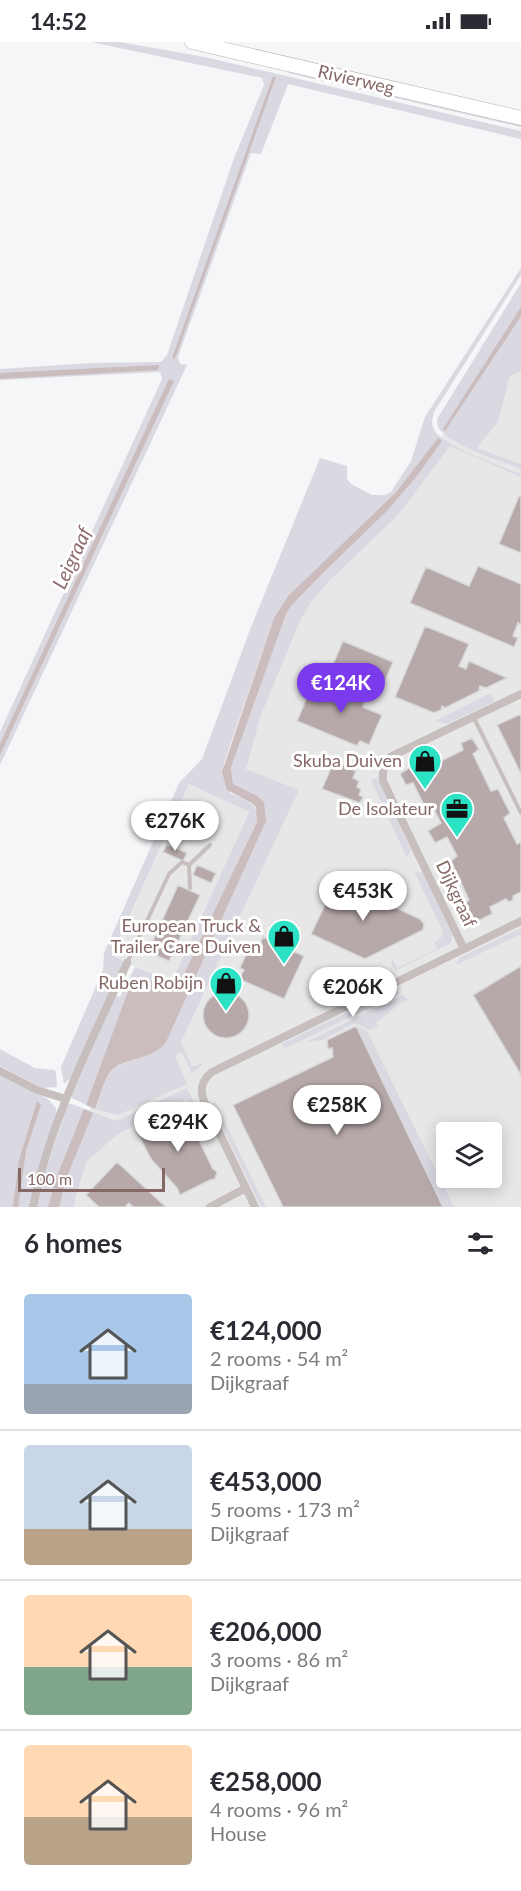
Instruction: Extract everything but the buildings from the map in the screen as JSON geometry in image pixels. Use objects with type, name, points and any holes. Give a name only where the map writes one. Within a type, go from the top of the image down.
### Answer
[{"type":"main road","name":"Rivierweg","points":[[192,42],[521,118]]},
{"type":"street","name":"Dijkgraaf","points":[[255,1207],[202,1096],[201,1086],[208,1075],[464,949],[383,781],[382,774],[385,763],[392,756],[521,694]]},
{"type":"street","points":[[464,949],[521,921]]},
{"type":"street","points":[[33,1207],[66,1099],[127,963]]},
{"type":"street","points":[[0,1071],[37,1090],[66,1099]]},
{"type":"street","points":[[210,1207],[246,1188]]},
{"type":"lane","points":[[474,717],[521,813]]},
{"type":"lane","points":[[190,888],[189,865],[210,845]]},
{"type":"lane","points":[[127,963],[169,874],[183,862],[189,865]]},
{"type":"shaded area","points":[[91,42],[119,42],[205,57],[521,131],[521,139],[288,84],[261,154],[251,153],[178,357],[180,364],[187,365],[0,765],[0,732],[162,379],[160,372],[0,380],[0,369],[91,363],[161,362],[167,355],[233,161],[264,85],[262,78]]},
{"type":"shaded area","points":[[291,71],[521,124],[521,127],[288,73]]},
{"type":"shaded area","points":[[521,268],[521,275],[434,412],[432,422],[435,431],[450,443],[521,474],[521,477],[450,446],[398,515],[327,583],[311,602],[299,623],[261,715],[246,769],[299,790],[181,1042],[192,1067],[203,1064],[192,1073],[182,1053],[175,1055],[187,1084],[118,1115],[95,1109],[105,1081],[115,1068],[162,1047],[266,821],[261,799],[233,784],[231,768],[286,614],[323,573],[387,511],[417,476],[442,441],[438,439],[396,492],[288,596],[274,618],[224,763],[230,793],[254,806],[257,822],[179,984],[172,988],[136,979],[86,1105],[72,1098],[115,995],[120,997],[135,967],[172,982],[249,812],[189,784],[112,955],[125,962],[71,1078],[64,1084],[61,1067],[103,970],[104,953],[179,783],[202,759],[251,627],[320,458],[347,466],[347,479],[351,484],[372,495],[385,495],[391,492],[411,461],[425,417]]},
{"type":"shaded area","points":[[521,283],[521,371],[510,376],[498,422],[477,448],[521,464],[521,469],[450,438],[438,427],[437,419]]},
{"type":"shaded area","points":[[521,307],[521,316],[445,431],[443,429]]},
{"type":"shaded area","points":[[521,311],[521,1207],[54,1207],[60,1182],[92,1103],[181,992],[263,819],[231,788],[277,620],[393,500],[440,439]]},
{"type":"shaded area","points":[[159,365],[158,370],[0,379],[0,373]]},
{"type":"shaded area","points":[[169,379],[174,381],[0,755],[0,744]]},
{"type":"shaded area","points":[[438,438],[442,441],[417,476],[387,511],[323,573],[286,614],[231,768],[233,784],[264,802],[266,821],[166,1042],[147,1056],[125,1062],[112,1070],[95,1109],[86,1105],[133,978],[145,979],[167,987],[179,984],[257,822],[256,807],[227,790],[222,772],[274,618],[288,596],[396,492]]},
{"type":"shaded area","points":[[491,693],[495,701],[447,724],[435,721]]},
{"type":"shaded area","points":[[377,778],[411,850],[407,858],[371,780]]},
{"type":"shaded area","points":[[189,784],[249,812],[172,983],[112,956]]},
{"type":"shaded area","points":[[414,871],[423,873],[452,934],[451,943],[395,971],[391,963],[393,960],[397,968],[437,949],[434,942],[440,939],[442,934]]},
{"type":"shaded area","points":[[521,928],[521,934],[456,965],[459,958]]},
{"type":"shaded area","points":[[393,990],[400,993],[286,1048],[283,1047],[282,1044]]},
{"type":"shaded area","points":[[403,995],[408,1000],[399,1004],[376,1023],[378,1027],[369,1030],[355,1023],[322,1040],[306,1042]]},
{"type":"shaded area","points":[[356,1026],[367,1031],[436,1171],[436,1188],[445,1188],[454,1207],[443,1207]]},
{"type":"shaded area","points":[[0,1049],[35,1068],[54,1070],[57,1087],[42,1088],[0,1066]]},
{"type":"shaded area","points":[[0,1075],[48,1099],[56,1108],[57,1115],[31,1207],[0,1207]]},
{"type":"shaded area","points":[[187,1088],[195,1104],[191,1106],[187,1099],[118,1134],[87,1161],[74,1207],[35,1207],[68,1104],[116,1121]]},
{"type":"shaded area","points":[[37,1101],[41,1105],[26,1151],[18,1207],[13,1207],[19,1160]]},
{"type":"shaded area","points":[[215,1102],[266,1207],[261,1207],[211,1104]]},
{"type":"shaded area","points":[[84,1109],[93,1113],[66,1179],[59,1207],[48,1207],[57,1176]]},
{"type":"waterway","points":[[174,357],[274,78]]},
{"type":"place","name":"Skuba Duiven","points":[[425,790]]},
{"type":"place","name":"De Isolateur","points":[[457,838]]},
{"type":"place","name":"European Truck & Trailer Care Duiven","points":[[284,965]]},
{"type":"place","name":"Ruben Robijn","points":[[226,1012]]},
{"type":"water label","name":"Leigraaf","points":[[72,558]]}]
